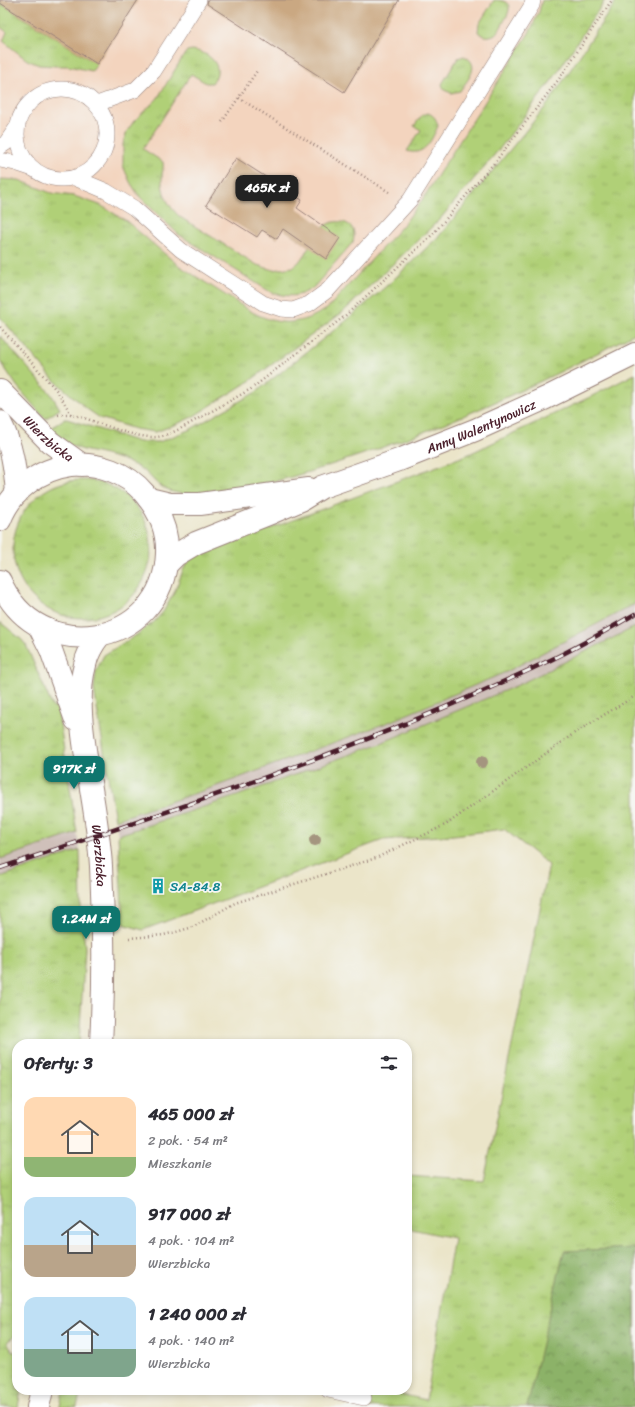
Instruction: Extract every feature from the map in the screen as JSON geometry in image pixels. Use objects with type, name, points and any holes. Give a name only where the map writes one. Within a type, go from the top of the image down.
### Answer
[{"type":"main road","name":"Anny Walentynowicz","points":[[149,498],[170,504],[200,504],[322,487],[400,460],[475,430],[546,398],[635,354]]},
{"type":"main road","name":"Wierzbicka","points":[[0,391],[50,442],[82,465]]},
{"type":"main road","name":"Wierzbicka","points":[[0,422],[10,445],[14,461],[17,493]]},
{"type":"main road","points":[[0,520],[6,508],[17,493],[28,482],[46,472],[66,466],[93,466],[114,471],[133,483],[149,498],[158,512],[166,534],[167,549],[164,575],[156,594],[144,610],[119,628],[100,635],[79,637],[68,636],[58,634],[39,626],[22,614],[1,587]]},
{"type":"main road","name":"Anny Walentynowicz","points":[[166,565],[176,555],[196,543],[301,500],[322,487]]},
{"type":"main road","name":"Wierzbicka","points":[[39,626],[51,650],[83,740]]},
{"type":"main road","name":"Wierzbicka","points":[[100,635],[87,657],[84,666],[81,706],[83,740],[99,842],[101,865],[103,938],[101,1039]]},
{"type":"main road","points":[[38,1407],[41,1395]]},
{"type":"lane","points":[[97,104],[135,90],[154,71],[199,0]]},
{"type":"lane","points":[[75,178],[106,191],[134,208],[181,250],[263,303],[281,309],[294,310],[309,304],[328,290],[406,203],[491,71],[532,5],[533,0]]},
{"type":"lane","points":[[0,147],[6,142],[17,127],[22,113],[31,100],[47,91],[65,88],[83,93],[97,104],[106,120],[108,138],[103,156],[91,170],[75,178],[60,180],[46,177],[33,169],[0,160]]},
{"type":"lane","points":[[17,127],[17,138],[20,150],[25,160],[33,169]]},
{"type":"lane","points":[[350,1395],[364,1398]]},
{"type":"path","points":[[222,122],[257,71]]},
{"type":"path","points":[[238,98],[378,184],[406,203]]},
{"type":"path","points":[[0,327],[58,392],[71,414]]},
{"type":"path","points":[[103,938],[129,938],[164,935],[176,932],[193,927],[235,903],[376,858],[446,824],[576,732],[635,696]]},
{"type":"shaded area","points":[[0,0],[548,0],[539,12],[529,33],[420,203],[403,225],[327,309],[302,320],[277,322],[252,312],[178,265],[125,220],[100,205],[74,196],[51,193],[20,180],[0,179]]},
{"type":"shaded area","points":[[635,604],[635,627],[518,685],[381,743],[237,796],[118,835],[115,820],[214,787],[389,722],[580,634]]},
{"type":"shaded area","points":[[77,833],[80,850],[0,877],[0,859]]},
{"type":"green space","points":[[494,0],[500,0],[508,4],[508,14],[501,27],[495,34],[485,36],[478,32],[479,24]]},
{"type":"green space","points":[[542,0],[605,0],[555,76],[501,147],[440,219],[343,312],[251,380],[194,416],[155,432],[135,429],[100,418],[87,409],[54,380],[0,317],[0,179],[19,180],[51,193],[74,196],[100,205],[125,220],[178,265],[262,317],[281,322],[299,321],[327,309],[403,225],[420,203],[529,33],[539,12]]},
{"type":"green space","points":[[617,0],[635,0],[635,333],[509,396],[422,433],[288,478],[232,490],[231,487],[202,493],[187,494],[167,490],[135,465],[124,460],[86,451],[73,446],[60,438],[51,428],[64,419],[67,419],[139,442],[159,442],[191,429],[256,392],[347,320],[391,282],[440,235],[547,105]]},
{"type":"green space","points":[[0,3],[97,64],[92,71],[68,66],[39,65],[27,60],[3,41],[7,32],[0,27]]},
{"type":"green space","points":[[192,50],[204,54],[214,61],[217,71],[216,77],[212,83],[206,83],[191,74],[143,149],[163,162],[162,183],[166,199],[180,217],[257,265],[273,270],[293,267],[299,262],[324,226],[335,222],[346,223],[353,230],[353,242],[309,291],[294,296],[272,293],[178,234],[139,196],[130,182],[123,166],[123,144],[127,131],[134,121],[157,99],[184,55],[187,51]]},
{"type":"green space","points":[[464,56],[472,64],[473,68],[470,77],[460,91],[451,93],[444,90],[442,84],[458,58]]},
{"type":"green space","points":[[428,113],[437,121],[438,126],[433,136],[427,146],[423,149],[413,152],[407,151],[421,130],[414,126],[422,115]]},
{"type":"green space","points":[[0,336],[51,394],[60,409],[45,419],[17,386],[0,361]]},
{"type":"green space","points":[[635,374],[635,604],[506,672],[389,722],[214,787],[115,820],[94,689],[96,671],[104,655],[135,636],[154,622],[163,612],[174,593],[184,568],[190,560],[202,554],[467,455],[588,398]]},
{"type":"green space","points":[[82,480],[102,483],[120,492],[135,506],[148,529],[151,549],[148,569],[139,587],[125,602],[102,615],[82,618],[62,615],[44,606],[29,592],[16,569],[13,549],[16,529],[25,511],[39,496],[62,483]]},
{"type":"green space","points":[[0,622],[26,645],[53,708],[58,705],[77,833],[0,859]]},
{"type":"green space","points":[[635,627],[635,1407],[369,1407],[371,1395],[404,1395],[426,1400],[454,1238],[412,1229],[412,1176],[484,1181],[549,865],[504,829],[454,835],[383,840],[143,930],[123,924],[118,835],[237,796],[381,743],[518,685]]},
{"type":"green space","points":[[80,850],[81,909],[85,948],[79,1039],[12,1039],[12,1338],[7,1342],[12,1350],[12,1395],[20,1395],[18,1407],[0,1407],[0,877]]},
{"type":"green space","points":[[635,1248],[635,1407],[527,1407],[564,1251]]},
{"type":"green space","points":[[62,1395],[80,1395],[77,1407],[60,1407]]},
{"type":"building","points":[[0,0],[138,0],[97,64],[0,3]]},
{"type":"building","points":[[208,0],[399,0],[344,92],[207,4]]},
{"type":"building","points":[[236,158],[302,200],[297,208],[340,238],[326,259],[283,229],[277,239],[262,230],[257,237],[206,205]]},
{"type":"railway","points":[[0,868],[207,798],[344,748],[478,693],[556,658],[635,614]]},
{"type":"place","name":"SA-84.8","points":[[158,886]]}]
